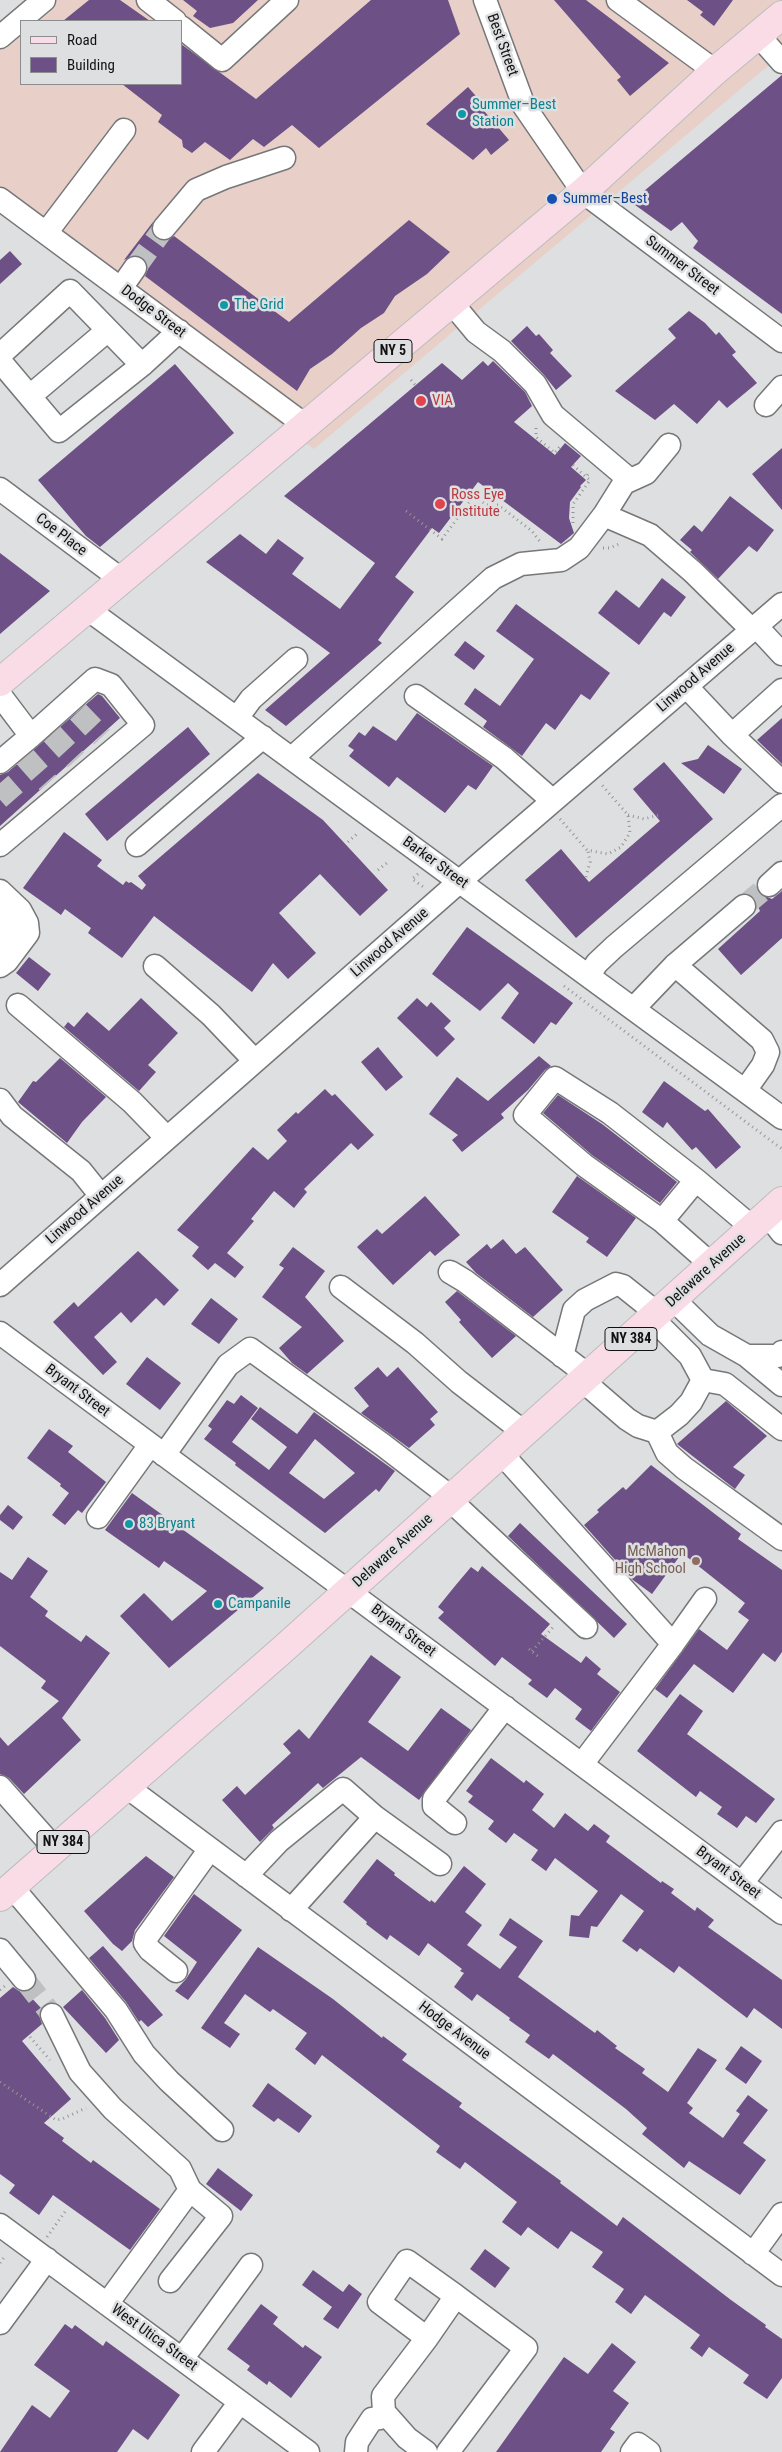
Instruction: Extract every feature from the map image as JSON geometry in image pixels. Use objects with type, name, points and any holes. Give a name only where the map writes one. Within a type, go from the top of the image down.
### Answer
[{"type":"main road","name":"NY 5","points":[[0,682],[582,192],[716,71],[782,15]]},
{"type":"main road","name":"Delaware Avenue","points":[[6,1892],[348,1591],[712,1265],[771,1219]]},
{"type":"street","points":[[20,20],[44,0]]},
{"type":"street","points":[[148,0],[173,20]]},
{"type":"street","points":[[182,28],[222,60],[287,0]]},
{"type":"street","name":"Best Street","points":[[485,0],[524,106],[582,192]]},
{"type":"street","points":[[618,0],[716,71]]},
{"type":"street","points":[[0,37],[20,20]]},
{"type":"street","points":[[758,35],[782,62]]},
{"type":"street","points":[[46,233],[124,130]]},
{"type":"street","points":[[164,228],[196,190],[226,177],[284,158]]},
{"type":"street","name":"Summer Street","points":[[582,192],[782,341]]},
{"type":"street","name":"Dodge Street","points":[[0,199],[305,425]]},
{"type":"street","points":[[121,288],[135,268]]},
{"type":"street","points":[[0,355],[70,291],[142,365]]},
{"type":"street","points":[[451,302],[476,332],[502,351],[534,384],[553,415],[630,480]]},
{"type":"street","points":[[30,396],[108,330]]},
{"type":"street","points":[[0,361],[59,430],[142,365],[179,331]]},
{"type":"street","points":[[766,405],[782,387]]},
{"type":"street","points":[[292,758],[493,578],[521,564],[561,560],[579,548],[624,484],[646,473],[669,445]]},
{"type":"street","name":"Coe Place","points":[[0,490],[122,580]]},
{"type":"street","points":[[604,514],[650,535],[782,654]]},
{"type":"street","name":"Linwood Avenue","points":[[0,1284],[460,881],[556,809],[686,686],[782,604]]},
{"type":"street","name":"Barker Street","points":[[86,608],[746,1089],[782,1118]]},
{"type":"street","points":[[237,718],[251,699],[296,659]]},
{"type":"street","points":[[0,762],[34,740],[74,707],[95,679],[111,685],[143,725],[107,744],[26,813],[0,845]]},
{"type":"street","points":[[686,686],[732,736],[782,782]]},
{"type":"street","points":[[732,736],[782,690]]},
{"type":"street","points":[[0,695],[34,740]]},
{"type":"street","points":[[416,696],[504,758],[556,809]]},
{"type":"street","points":[[137,845],[263,737]]},
{"type":"street","points":[[589,975],[597,963],[614,947],[782,805]]},
{"type":"street","points":[[0,891],[20,910],[27,923],[28,933],[7,961],[0,966]]},
{"type":"street","points":[[0,904],[9,917],[10,931],[0,952]]},
{"type":"street","points":[[634,1008],[675,965],[744,906]]},
{"type":"street","points":[[675,965],[762,1040],[768,1052],[763,1065],[746,1089]]},
{"type":"street","points":[[155,966],[211,1015],[255,1061]]},
{"type":"street","points":[[18,1005],[132,1102],[167,1138]]},
{"type":"street","points":[[712,1265],[662,1221],[584,1165],[525,1115],[554,1078],[610,1113],[696,1180],[771,1219]]},
{"type":"street","points":[[0,1100],[12,1116],[81,1171],[101,1196]]},
{"type":"street","points":[[662,1221],[696,1180]]},
{"type":"street","points":[[450,1272],[465,1281],[562,1356],[627,1419],[638,1426],[657,1432],[667,1453],[684,1468],[782,1539]]},
{"type":"street","points":[[562,1356],[574,1310],[585,1300],[616,1284],[623,1286],[662,1311],[710,1335],[746,1356],[782,1386]]},
{"type":"street","points":[[341,1287],[415,1343],[459,1382],[525,1433]]},
{"type":"street","points":[[662,1311],[703,1380]]},
{"type":"street","name":"Bryant Street","points":[[0,1333],[782,1913]]},
{"type":"street","points":[[98,1517],[228,1365],[250,1349],[376,1439],[451,1499],[586,1626]]},
{"type":"street","points":[[746,1356],[778,1356],[782,1352]]},
{"type":"street","points":[[703,1380],[725,1384],[782,1428]]},
{"type":"street","points":[[657,1432],[691,1402],[703,1380]]},
{"type":"street","points":[[502,1454],[673,1644]]},
{"type":"street","points":[[582,1764],[705,1599]]},
{"type":"street","points":[[455,1823],[434,1806],[434,1799],[504,1707]]},
{"type":"street","points":[[0,1787],[56,1849]]},
{"type":"street","name":"Hodge Avenue","points":[[126,1787],[767,2264]]},
{"type":"street","points":[[246,1876],[279,1841],[343,1789],[375,1817],[440,1864]]},
{"type":"street","points":[[290,1910],[375,1817]]},
{"type":"street","points":[[742,1883],[782,1832]]},
{"type":"street","points":[[176,1971],[150,1950],[145,1944],[146,1938],[210,1849]]},
{"type":"street","points":[[6,1892],[116,2010],[144,2054],[176,2088],[222,2130]]},
{"type":"street","points":[[0,1950],[24,1979]]},
{"type":"street","points":[[52,2015],[80,2072],[104,2100],[180,2169],[190,2190],[221,2216],[170,2281]]},
{"type":"street","points":[[107,2304],[190,2190]]},
{"type":"street","points":[[767,2264],[782,2214]]},
{"type":"street","name":"West Utica Street","points":[[0,2225],[47,2248],[107,2304],[308,2452]]},
{"type":"street","points":[[767,2264],[782,2239]]},
{"type":"street","points":[[0,2323],[47,2248]]},
{"type":"street","points":[[427,2338],[379,2302],[407,2261],[526,2348],[448,2452]]},
{"type":"street","points":[[182,2359],[251,2265]]},
{"type":"street","points":[[356,2451],[365,2448],[382,2426],[383,2396],[456,2296]]},
{"type":"street","points":[[203,2452],[240,2402]]},
{"type":"street","points":[[382,2415],[407,2438],[426,2452]]},
{"type":"street","points":[[632,2452],[638,2444],[649,2452]]},
{"type":"path","points":[[411,380],[415,385]]},
{"type":"path","points":[[573,465],[590,480],[576,498],[570,511],[576,528]]},
{"type":"path","points":[[406,512],[442,539],[474,496],[487,505],[498,505],[532,531],[545,548]]},
{"type":"path","points":[[456,512],[460,515]]},
{"type":"path","points":[[588,850],[608,854],[621,847],[630,833],[628,815],[600,782]]},
{"type":"path","points":[[556,809],[588,850],[590,862],[586,877]]},
{"type":"path","points":[[628,815],[644,819],[659,814]]},
{"type":"path","points":[[348,842],[362,830]]},
{"type":"path","points":[[378,870],[388,862]]},
{"type":"path","points":[[412,879],[428,891]]},
{"type":"path","points":[[559,982],[782,1149]]},
{"type":"path","points":[[539,1657],[531,1650],[556,1624]]},
{"type":"path","points":[[30,2037],[51,2061]]},
{"type":"path","points":[[0,2082],[56,2120],[104,2100]]},
{"type":"path","points":[[47,2248],[67,2209]]},
{"type":"path","points":[[0,2263],[5,2256]]},
{"type":"shaded area","points":[[33,0],[782,0],[782,54],[314,449],[0,214],[0,28]]},
{"type":"building","points":[[89,0],[120,0],[149,20],[64,20]]},
{"type":"building","points":[[183,0],[258,0],[233,23],[210,28],[193,16],[197,11]]},
{"type":"building","points":[[371,0],[448,0],[460,34],[319,148],[292,125],[264,147],[253,139],[230,160],[205,142],[192,153],[183,147],[182,140],[158,122],[162,115],[123,85],[182,85],[182,45],[256,99]]},
{"type":"building","points":[[554,0],[586,0],[669,63],[630,96],[617,80],[621,77]]},
{"type":"building","points":[[687,0],[733,0],[714,26],[700,15],[703,12]]},
{"type":"building","points":[[782,75],[782,314],[693,248],[698,241],[682,222],[671,231],[631,202]]},
{"type":"building","name":"Summer–Best Station","points":[[468,87],[482,103],[479,105],[509,140],[491,155],[486,148],[473,160],[426,124]]},
{"type":"building","name":"The Grid","points":[[409,220],[450,252],[427,274],[395,296],[384,313],[361,328],[332,354],[310,369],[297,391],[145,276],[148,269],[143,258],[136,255],[124,260],[153,222],[152,232],[156,238],[168,240],[174,236],[289,322]]},
{"type":"building","points":[[10,251],[22,264],[0,284],[0,260]]},
{"type":"building","points":[[689,311],[705,323],[716,335],[719,332],[736,352],[732,355],[757,383],[727,408],[719,400],[697,424],[674,404],[655,420],[615,391],[676,338],[668,329]]},
{"type":"building","points":[[527,326],[536,336],[539,334],[553,350],[550,353],[572,376],[556,390],[511,341]]},
{"type":"building","points":[[483,361],[488,366],[493,361],[525,392],[532,406],[514,422],[555,455],[565,443],[581,456],[571,467],[586,480],[570,502],[569,518],[574,533],[561,544],[478,482],[439,533],[432,528],[395,577],[414,592],[378,640],[382,643],[286,726],[265,710],[330,653],[206,562],[240,534],[266,554],[278,539],[304,558],[292,574],[340,609],[375,563],[284,496],[442,363],[462,380]]},
{"type":"building","points":[[175,364],[234,433],[100,547],[86,536],[38,480]]},
{"type":"building","points":[[782,448],[782,510],[752,474]]},
{"type":"building","points":[[730,496],[774,530],[757,552],[749,546],[718,579],[690,552],[692,550],[680,540],[694,525],[702,532]]},
{"type":"building","points":[[0,553],[50,591],[0,634]]},
{"type":"building","points":[[662,578],[686,597],[671,617],[664,612],[639,645],[598,613],[616,590],[639,608]]},
{"type":"building","points":[[516,604],[610,673],[590,700],[581,694],[555,730],[546,723],[522,756],[483,727],[487,721],[464,704],[475,688],[500,706],[534,659],[496,631]]},
{"type":"building","points":[[465,641],[485,656],[474,670],[454,655]]},
{"type":"building","points":[[98,694],[102,696],[120,718],[0,826],[0,775],[8,772]]},
{"type":"building","points":[[417,713],[493,766],[476,790],[468,785],[445,813],[397,777],[389,787],[349,756],[354,750],[348,746],[359,732],[365,736],[373,726],[396,741]]},
{"type":"building","points":[[782,718],[782,764],[757,740]]},
{"type":"building","points":[[188,727],[210,754],[107,841],[85,814]]},
{"type":"building","points":[[708,745],[742,769],[724,794],[681,763],[698,759]]},
{"type":"building","points":[[664,762],[713,819],[576,938],[525,880],[561,849],[589,882],[660,821],[633,789]]},
{"type":"building","points":[[258,773],[323,820],[388,890],[360,916],[320,874],[279,913],[316,953],[288,979],[273,963],[252,992],[154,916],[122,958],[88,933],[91,928],[65,909],[61,915],[23,888],[64,832],[102,860],[97,866],[123,885],[126,881],[131,882],[142,890],[146,885],[138,876]]},
{"type":"building","points":[[757,889],[760,894],[772,899],[782,891],[782,938],[741,975],[718,949],[760,911],[754,898],[750,895]]},
{"type":"building","points":[[467,927],[573,1003],[556,1025],[551,1022],[534,1044],[501,1018],[519,993],[508,983],[480,1011],[432,974]]},
{"type":"building","points":[[29,957],[51,974],[38,991],[16,973]]},
{"type":"building","points":[[141,998],[178,1033],[148,1065],[156,1072],[139,1091],[64,1027],[68,1022],[74,1027],[87,1012],[109,1031]]},
{"type":"building","points":[[417,998],[427,1007],[431,1002],[451,1021],[444,1028],[455,1039],[437,1057],[397,1018]]},
{"type":"building","points":[[378,1047],[403,1077],[386,1091],[361,1062]]},
{"type":"building","points":[[539,1056],[551,1066],[501,1114],[504,1118],[462,1152],[452,1140],[458,1135],[429,1114],[457,1077],[488,1101]]},
{"type":"building","points":[[60,1058],[106,1097],[82,1122],[67,1143],[18,1102],[33,1081],[36,1082]]},
{"type":"building","points":[[664,1081],[705,1111],[708,1109],[741,1147],[716,1169],[696,1147],[692,1150],[667,1122],[663,1128],[642,1112]]},
{"type":"building","points":[[325,1089],[332,1096],[335,1094],[374,1135],[358,1150],[351,1143],[304,1189],[307,1192],[294,1208],[274,1191],[251,1219],[254,1221],[227,1253],[244,1267],[235,1278],[215,1263],[208,1270],[192,1256],[199,1247],[177,1230],[253,1147],[268,1160],[287,1141],[277,1130]]},
{"type":"building","points":[[558,1095],[602,1124],[677,1182],[660,1203],[592,1155],[543,1113]]},
{"type":"building","points":[[577,1176],[636,1218],[607,1257],[586,1242],[589,1238],[552,1212]]},
{"type":"building","points":[[425,1196],[460,1235],[435,1256],[430,1251],[393,1285],[357,1247],[377,1229],[382,1234]]},
{"type":"building","points":[[503,1239],[516,1254],[525,1247],[563,1290],[533,1317],[476,1273],[466,1262],[487,1244],[491,1249]]},
{"type":"building","points":[[293,1247],[325,1271],[305,1297],[344,1341],[307,1374],[292,1363],[279,1348],[302,1327],[262,1297],[284,1268],[279,1265]]},
{"type":"building","points":[[138,1251],[179,1290],[164,1306],[156,1298],[131,1323],[121,1312],[94,1337],[117,1362],[103,1375],[53,1322],[74,1302],[78,1307]]},
{"type":"building","points":[[457,1291],[516,1336],[492,1358],[459,1322],[461,1320],[445,1302]]},
{"type":"building","points":[[211,1298],[238,1319],[219,1344],[191,1324]]},
{"type":"building","points":[[147,1357],[181,1383],[160,1410],[126,1384]]},
{"type":"building","points":[[378,1367],[387,1377],[398,1367],[438,1412],[430,1419],[435,1425],[409,1448],[361,1413],[369,1406],[354,1388]]},
{"type":"building","points":[[241,1395],[258,1408],[232,1442],[269,1470],[287,1447],[251,1419],[260,1407],[297,1434],[314,1412],[395,1471],[379,1492],[376,1489],[325,1533],[235,1465],[236,1463],[204,1439],[212,1429],[208,1426],[227,1400],[234,1404]],"holes":[[[315,1439],[355,1473],[324,1499],[289,1473]]]},
{"type":"building","points":[[726,1401],[767,1436],[733,1467],[745,1475],[735,1489],[677,1444]]},
{"type":"building","points":[[49,1429],[73,1446],[68,1452],[106,1482],[82,1513],[78,1510],[65,1525],[52,1515],[69,1493],[60,1486],[61,1484],[27,1458]]},
{"type":"building","points":[[651,1465],[741,1534],[738,1539],[782,1570],[782,1652],[775,1662],[763,1653],[733,1693],[694,1664],[667,1698],[655,1689],[699,1629],[727,1650],[749,1620],[738,1612],[745,1603],[682,1553],[652,1594],[633,1580],[584,1525],[599,1512],[597,1510],[623,1487],[626,1490]]},
{"type":"building","name":"Campanile","points":[[132,1493],[264,1588],[169,1668],[120,1616],[144,1593],[172,1621],[207,1591],[164,1561],[159,1568],[105,1530]]},
{"type":"building","points":[[8,1505],[23,1517],[13,1530],[0,1520],[0,1515]]},
{"type":"building","points":[[520,1523],[627,1624],[614,1638],[508,1536]]},
{"type":"building","points":[[28,1557],[48,1571],[30,1597],[48,1611],[45,1616],[81,1642],[86,1635],[110,1653],[62,1718],[81,1740],[24,1794],[9,1778],[0,1774],[0,1737],[8,1746],[59,1701],[41,1688],[46,1681],[0,1646],[0,1572],[12,1580]]},
{"type":"building","points":[[482,1566],[550,1624],[541,1634],[581,1663],[586,1656],[601,1669],[597,1674],[620,1692],[591,1731],[575,1719],[582,1709],[555,1688],[547,1698],[528,1684],[532,1680],[502,1657],[495,1666],[438,1618],[444,1612],[438,1607],[471,1567],[478,1572]]},
{"type":"building","points":[[371,1655],[401,1677],[368,1722],[408,1751],[441,1708],[471,1730],[419,1800],[361,1757],[323,1788],[318,1783],[272,1825],[274,1828],[260,1842],[222,1800],[237,1786],[245,1795],[291,1753],[283,1744],[299,1729],[309,1739]]},
{"type":"building","points":[[680,1694],[703,1711],[687,1734],[775,1799],[756,1823],[746,1816],[737,1828],[717,1814],[722,1807],[700,1791],[696,1797],[637,1751]]},
{"type":"building","points":[[491,1758],[524,1783],[526,1780],[544,1794],[532,1810],[554,1828],[565,1813],[588,1831],[594,1824],[610,1836],[606,1842],[661,1883],[662,1881],[674,1889],[671,1893],[695,1911],[697,1907],[714,1920],[708,1927],[782,1980],[782,2029],[754,2008],[747,2018],[679,1966],[674,1973],[640,1948],[637,1952],[622,1941],[644,1911],[621,1894],[597,1927],[591,1926],[589,1938],[569,1936],[571,1915],[579,1916],[598,1891],[555,1858],[546,1871],[531,1860],[538,1850],[514,1833],[506,1843],[488,1829],[494,1821],[468,1802],[473,1796],[466,1791]]},
{"type":"building","points":[[146,1856],[174,1877],[135,1930],[132,1941],[122,1951],[113,1944],[84,1911]]},
{"type":"building","points":[[377,1859],[395,1873],[394,1875],[430,1902],[431,1900],[435,1903],[464,1866],[486,1884],[465,1912],[482,1925],[467,1945],[500,1969],[517,1947],[499,1935],[510,1918],[543,1941],[518,1977],[595,2033],[597,2030],[617,2046],[615,2048],[645,2069],[642,2073],[668,2092],[698,2048],[717,2060],[687,2103],[693,2108],[689,2113],[723,2138],[740,2114],[736,2111],[748,2095],[768,2110],[743,2143],[766,2160],[740,2195],[689,2161],[684,2168],[642,2134],[647,2128],[626,2109],[553,2054],[549,2059],[525,2042],[530,2035],[477,1994],[472,2001],[454,1987],[464,1973],[460,1971],[462,1969],[428,1943],[419,1956],[390,1935],[387,1940],[366,1924],[367,1922],[343,1902]]},
{"type":"building","points":[[194,1894],[242,1930],[188,2000],[175,1991],[186,1979],[197,1962],[164,1936]]},
{"type":"building","points":[[103,1946],[163,2015],[148,2027],[141,2020],[139,2022],[126,2002],[89,1958]]},
{"type":"building","points":[[258,1947],[333,1999],[382,2038],[383,2036],[407,2054],[402,2060],[462,2103],[459,2107],[561,2181],[560,2183],[617,2226],[623,2217],[782,2339],[782,2378],[767,2399],[743,2383],[749,2375],[709,2347],[702,2357],[690,2348],[700,2335],[645,2295],[631,2314],[615,2302],[624,2289],[592,2267],[603,2252],[571,2231],[558,2249],[528,2227],[521,2236],[502,2222],[517,2202],[465,2162],[460,2169],[436,2152],[440,2146],[322,2055],[315,2065],[295,2049],[307,2033],[273,2009],[270,2012],[245,1994],[224,2023],[240,2034],[230,2048],[201,2028]]},
{"type":"building","points":[[13,1987],[19,1991],[26,1992],[41,2008],[39,2015],[42,2024],[22,2041],[71,2099],[44,2123],[64,2138],[62,2141],[91,2163],[93,2160],[160,2209],[130,2250],[53,2195],[39,2215],[9,2193],[15,2185],[0,2174],[0,1998]]},
{"type":"building","points":[[82,1990],[105,2018],[119,2040],[106,2053],[63,2007]]},
{"type":"building","points":[[741,2046],[762,2061],[746,2084],[725,2069]]},
{"type":"building","points":[[268,2083],[312,2116],[299,2133],[278,2118],[274,2122],[252,2106]]},
{"type":"building","points":[[218,2168],[253,2195],[241,2211],[206,2184]]},
{"type":"building","points":[[485,2249],[510,2268],[495,2288],[470,2269]]},
{"type":"building","points":[[313,2270],[343,2292],[349,2284],[362,2294],[338,2329],[323,2319],[332,2307],[302,2285]]},
{"type":"building","points":[[261,2304],[278,2317],[273,2324],[303,2348],[305,2345],[322,2357],[291,2398],[269,2381],[267,2385],[247,2370],[250,2366],[227,2349]]},
{"type":"building","points":[[65,2324],[72,2329],[75,2325],[103,2346],[106,2341],[180,2395],[148,2440],[133,2429],[117,2452],[0,2452],[32,2405],[50,2418],[70,2391],[34,2365]]},
{"type":"building","points":[[612,2343],[636,2362],[613,2391],[629,2403],[610,2429],[615,2432],[601,2452],[496,2452],[564,2357],[588,2374]]},
{"type":"tunnel","points":[[135,268],[164,228]]},
{"type":"tunnel","points":[[78,712],[102,737]]},
{"type":"tunnel","points":[[52,734],[76,760]]},
{"type":"tunnel","points":[[25,757],[48,783]]},
{"type":"tunnel","points":[[0,783],[21,807]]},
{"type":"tunnel","points":[[744,906],[769,885]]},
{"type":"tunnel","points":[[24,1979],[52,2015]]},
{"type":"place","name":"Summer–Best Station","points":[[462,114]]},
{"type":"place","name":"Summer–Best","points":[[552,199]]},
{"type":"place","name":"The Grid","points":[[224,305]]},
{"type":"place","name":"VIA","points":[[421,401]]},
{"type":"place","name":"Ross Eye Institute","points":[[440,504]]},
{"type":"place","name":"83 Bryant","points":[[129,1524]]},
{"type":"place","name":"McMahon High School","points":[[696,1561]]},
{"type":"place","name":"Campanile","points":[[218,1604]]}]
